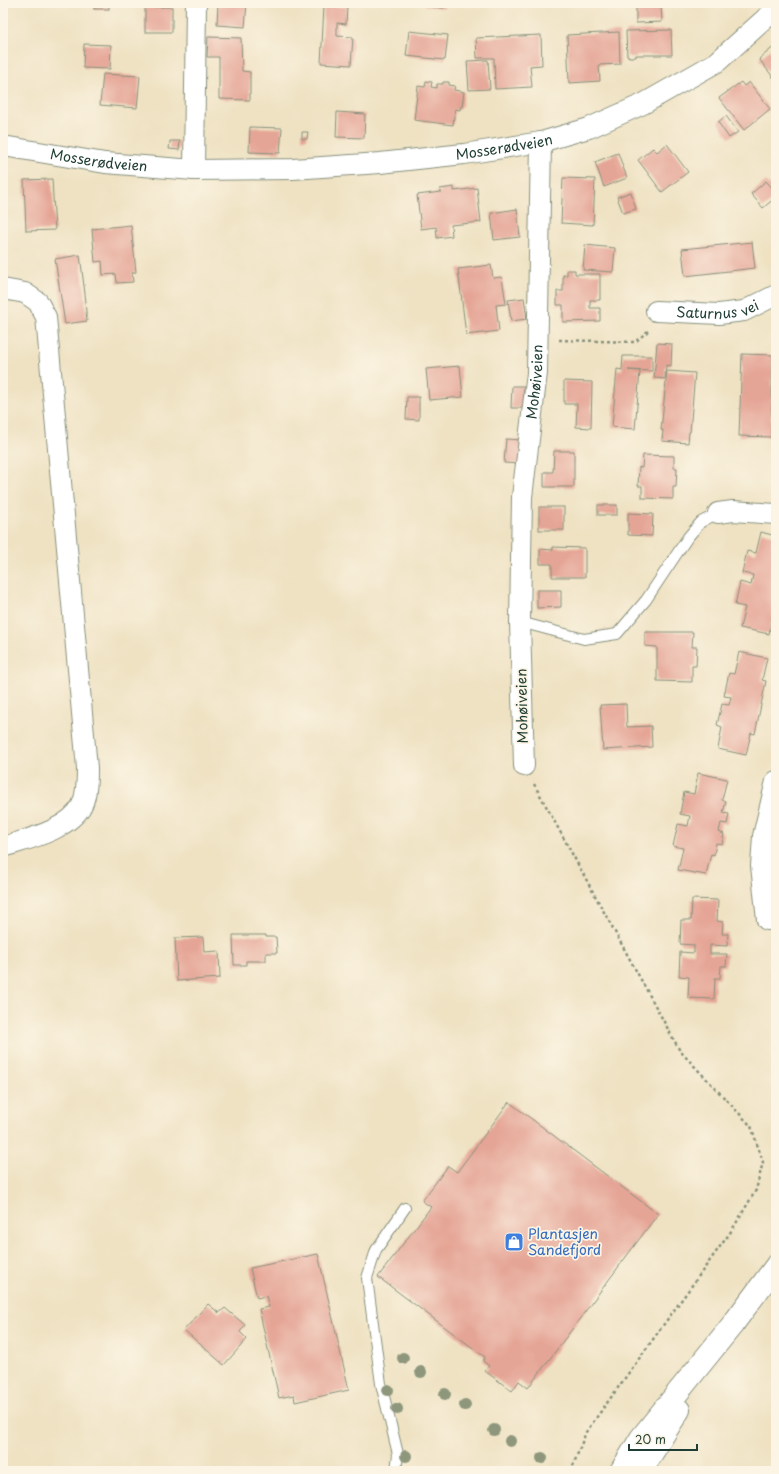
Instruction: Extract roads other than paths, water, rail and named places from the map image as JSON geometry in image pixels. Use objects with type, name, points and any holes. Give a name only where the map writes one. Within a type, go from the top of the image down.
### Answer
[{"type":"main road","points":[[621,1471],[641,1438],[733,1324],[776,1266]]},
{"type":"main road","points":[[641,1471],[733,1324]]},
{"type":"street","points":[[194,170],[196,3]]},
{"type":"street","name":"Mosserødveien","points":[[3,146],[105,163],[194,170],[293,169],[380,163],[464,154],[541,142],[589,128],[644,104],[717,62],[776,9]]},
{"type":"street","name":"Mohøiveien","points":[[524,766],[520,622],[522,498],[537,373],[541,142]]},
{"type":"street","points":[[3,289],[25,293],[38,302],[46,316],[87,788],[82,806],[69,820],[53,831],[3,846]]},
{"type":"street","name":"Saturnus vei","points":[[656,311],[719,314],[744,311],[776,295]]},
{"type":"street","points":[[718,513],[733,511],[776,514]]},
{"type":"street","points":[[767,920],[761,866],[763,836],[776,780]]},
{"type":"lane","points":[[520,622],[584,639],[617,634],[646,600],[688,537],[701,522],[718,513]]},
{"type":"lane","points":[[396,1471],[398,1454],[381,1384],[367,1278],[376,1250],[405,1208]]},
{"type":"place","name":"Plantasjen Sandefjord","points":[[514,1242]]}]
